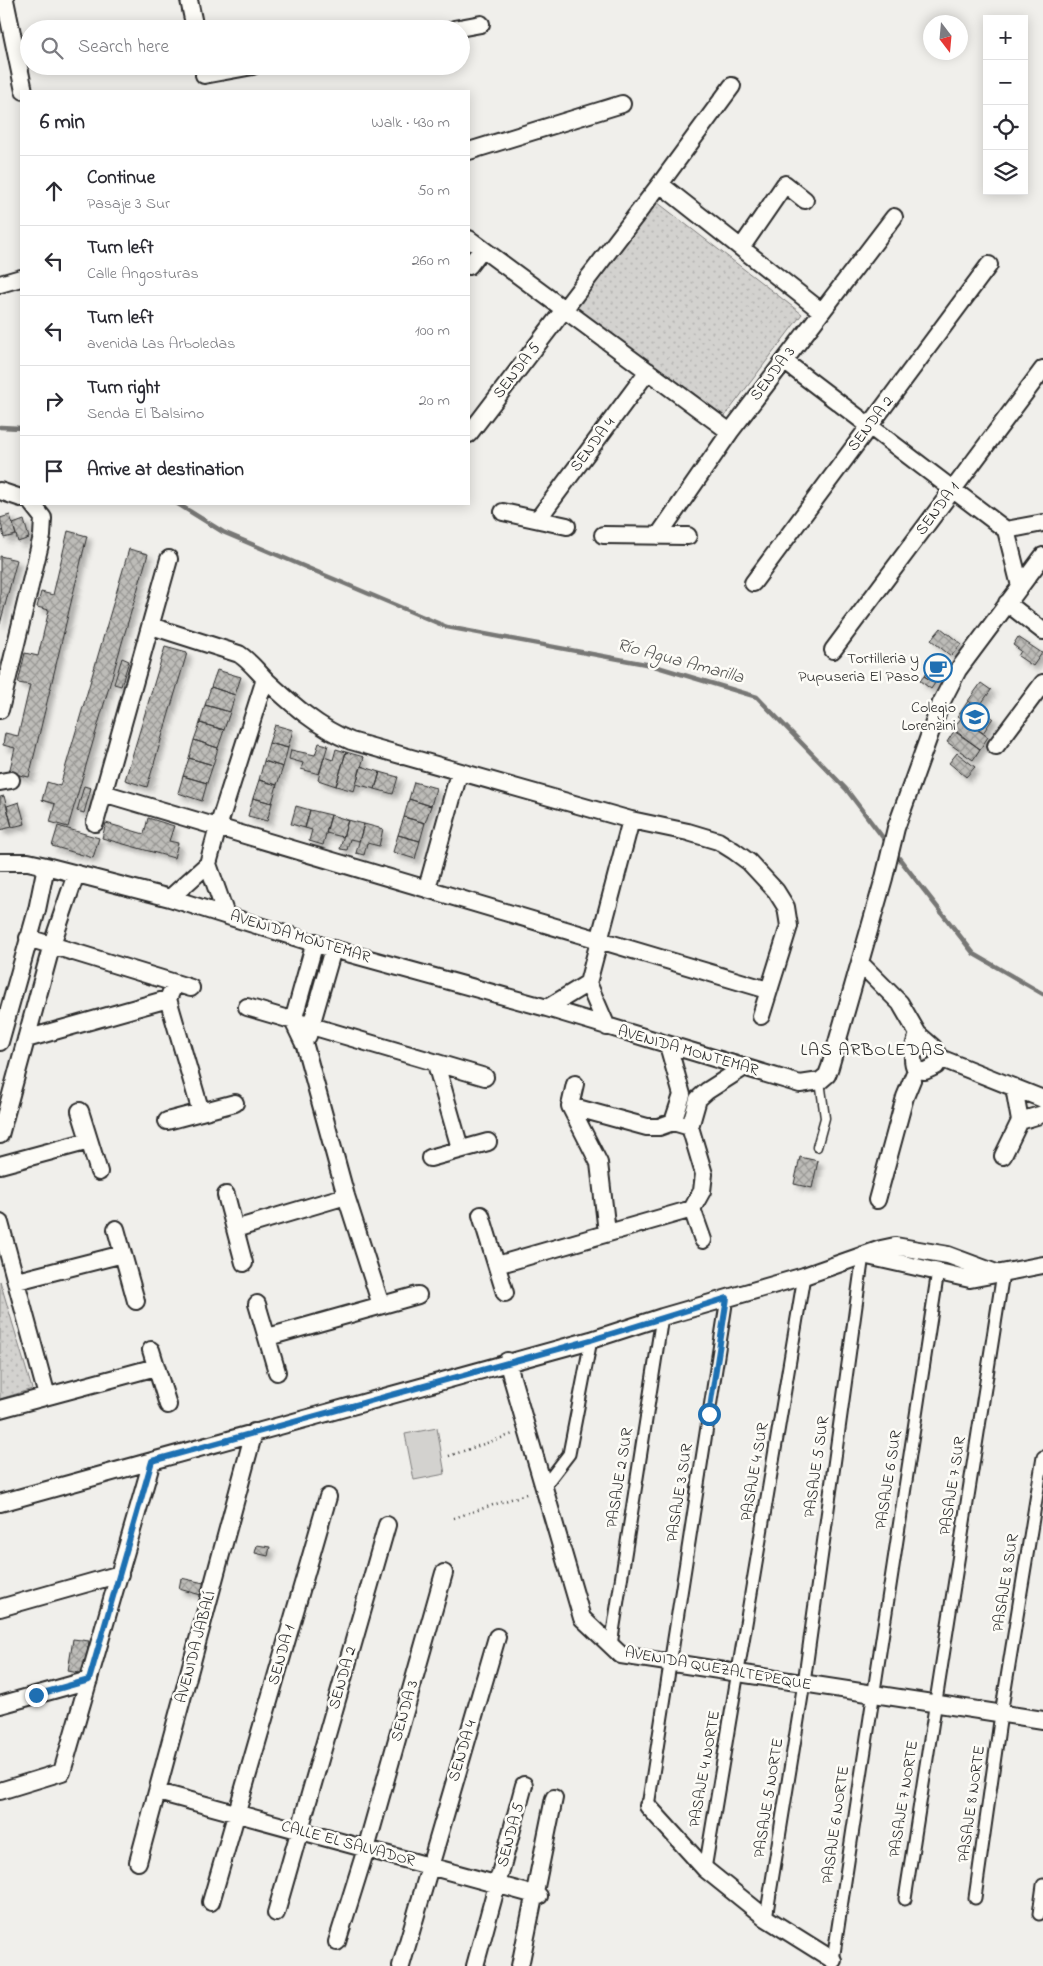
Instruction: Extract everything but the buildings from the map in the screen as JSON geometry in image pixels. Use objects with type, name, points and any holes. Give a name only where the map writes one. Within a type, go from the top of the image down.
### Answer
[{"type":"street","points":[[5,0],[20,72]]},
{"type":"street","points":[[189,0],[193,20]]},
{"type":"street","points":[[470,26],[481,24]]},
{"type":"street","points":[[21,75],[24,90]]},
{"type":"street","points":[[204,78],[216,75]]},
{"type":"street","name":"SENDA 5","points":[[470,433],[660,184],[732,86]]},
{"type":"street","points":[[470,151],[622,104]]},
{"type":"street","points":[[660,184],[821,311]]},
{"type":"street","points":[[741,248],[785,184],[805,200]]},
{"type":"street","name":"SENDA 3","points":[[658,536],[730,432],[894,216]]},
{"type":"street","points":[[470,262],[475,244],[565,308],[730,432]]},
{"type":"street","name":"SENDA 2","points":[[753,583],[989,265]]},
{"type":"street","points":[[0,284],[20,278]]},
{"type":"street","points":[[784,361],[1006,530],[1020,586]]},
{"type":"street","name":"SENDA 1","points":[[833,650],[1043,369]]},
{"type":"street","name":"SENDA 4","points":[[538,519],[648,372]]},
{"type":"street","points":[[0,492],[20,498]]},
{"type":"street","points":[[0,710],[42,536],[43,518],[33,505]]},
{"type":"street","points":[[503,512],[567,526]]},
{"type":"street","points":[[1006,530],[1043,523]]},
{"type":"street","points":[[603,535],[688,536]]},
{"type":"street","points":[[820,1081],[827,1075],[830,1067],[896,828],[941,703],[958,670],[1043,556]]},
{"type":"street","points":[[95,823],[168,559]]},
{"type":"street","points":[[1007,603],[1043,630]]},
{"type":"street","points":[[151,626],[239,654],[250,661],[265,679],[330,733],[358,744],[631,820],[688,832],[718,841],[749,862],[776,892],[786,908],[789,926],[760,1016]]},
{"type":"street","points":[[170,898],[208,864],[265,679]]},
{"type":"street","points":[[996,746],[1043,683]]},
{"type":"street","points":[[427,888],[459,773]]},
{"type":"street","points":[[103,793],[598,938],[768,990]]},
{"type":"street","points":[[606,1027],[588,983],[598,938],[631,820]]},
{"type":"street","name":"AVENIDA MONTEMAR","points":[[0,862],[28,862],[170,898],[333,949],[547,1008],[743,1068],[800,1084],[820,1081]]},
{"type":"street","points":[[208,864],[226,915]]},
{"type":"street","points":[[0,1042],[46,866]]},
{"type":"street","points":[[0,1135],[52,944],[76,874]]},
{"type":"street","points":[[28,938],[191,988]]},
{"type":"street","points":[[315,942],[292,1020],[305,1046],[346,1196],[381,1305]]},
{"type":"street","points":[[305,1046],[333,949]]},
{"type":"street","points":[[860,963],[900,1003],[918,1034],[933,1046],[940,1058],[1043,1099]]},
{"type":"street","points":[[174,983],[168,999],[201,1112]]},
{"type":"street","points":[[547,1008],[588,983]]},
{"type":"street","points":[[26,1039],[168,999]]},
{"type":"street","points":[[248,1007],[485,1078]]},
{"type":"street","points":[[877,1200],[905,1097],[916,1070],[914,1066],[914,1051],[918,1034]]},
{"type":"street","points":[[668,1045],[682,1095],[673,1122]]},
{"type":"street","points":[[916,1070],[925,1070],[936,1066],[940,1058]]},
{"type":"street","points":[[436,1064],[460,1148]]},
{"type":"street","points":[[497,1265],[692,1209],[702,1191],[704,1174],[690,1127],[698,1099],[711,1088],[743,1068]]},
{"type":"street","points":[[677,1077],[690,1085],[711,1088]]},
{"type":"street","points":[[575,1084],[570,1106],[599,1163],[607,1232]]},
{"type":"street","points":[[1003,1156],[1020,1121],[1014,1087]]},
{"type":"street","points":[[167,1122],[235,1103]]},
{"type":"street","points":[[570,1106],[647,1127],[659,1128],[673,1122],[690,1127]]},
{"type":"street","points":[[80,1111],[99,1172]]},
{"type":"street","points":[[1020,1121],[1043,1114]]},
{"type":"street","points":[[0,1165],[89,1141]]},
{"type":"street","points":[[430,1158],[460,1148],[488,1142]]},
{"type":"street","points":[[226,1195],[244,1263]]},
{"type":"street","points":[[235,1229],[346,1196]]},
{"type":"street","points":[[692,1209],[703,1240]]},
{"type":"street","points":[[482,1215],[505,1293]]},
{"type":"street","points":[[0,1223],[47,1396]]},
{"type":"street","points":[[116,1229],[136,1301]]},
{"type":"street","points":[[0,1503],[507,1361],[591,1340],[662,1317],[804,1276],[895,1246],[948,1255],[1001,1273]]},
{"type":"street","points":[[17,1281],[123,1254]]},
{"type":"street","points":[[863,1256],[970,1279],[1043,1265]]},
{"type":"street","name":"PASAJE 5 SUR","points":[[804,1683],[863,1256]]},
{"type":"street","name":"PASAJE 6 SUR","points":[[872,1694],[938,1271]]},
{"type":"street","name":"PASAJE 7 SUR","points":[[935,1704],[1001,1273]]},
{"type":"street","name":"PASAJE 4 SUR","points":[[738,1673],[804,1276]]},
{"type":"street","points":[[268,1337],[418,1295]]},
{"type":"street","name":"PASAJE 3 SUR","points":[[648,1806],[727,1298]]},
{"type":"street","points":[[258,1304],[277,1372]]},
{"type":"street","name":"PASAJE 2 SUR","points":[[611,1645],[662,1317]]},
{"type":"street","points":[[543,1488],[568,1454],[591,1340]]},
{"type":"street","points":[[151,1350],[168,1404]]},
{"type":"street","name":"AVENIDA QUEZALTEPEQUE","points":[[507,1361],[582,1618],[621,1655],[1043,1720]]},
{"type":"street","points":[[0,1409],[156,1367]]},
{"type":"street","name":"AVENIDA JABALÍ","points":[[138,1862],[254,1432]]},
{"type":"street","name":"PASAJE 8 SUR","points":[[1001,1714],[1043,1457]]},
{"type":"street","points":[[0,1791],[62,1772],[152,1461]]},
{"type":"street","name":"SENDA 1","points":[[211,1902],[235,1813],[328,1497]]},
{"type":"street","name":"SENDA 2","points":[[276,1913],[386,1526]]},
{"type":"street","name":"SENDA 3","points":[[337,1942],[366,1849],[444,1573]]},
{"type":"street","points":[[0,1608],[120,1574]]},
{"type":"street","name":"SENDA 4","points":[[401,1966],[497,1637]]},
{"type":"street","name":"PASAJE 4 NORTE","points":[[705,1870],[738,1673]]},
{"type":"street","points":[[0,1705],[89,1680]]},
{"type":"street","name":"PASAJE 5 NORTE","points":[[766,1918],[804,1683]]},
{"type":"street","name":"PASAJE 6 NORTE","points":[[833,1960],[872,1694]]},
{"type":"street","name":"PASAJE 7 NORTE","points":[[905,1899],[935,1704]]},
{"type":"street","name":"PASAJE 8 NORTE","points":[[975,1898],[1001,1714]]},
{"type":"street","name":"SENDA 5","points":[[475,1966],[524,1785]]},
{"type":"street","name":"CALLE EL SALVADOR","points":[[158,1792],[536,1895]]},
{"type":"street","points":[[520,1966],[536,1895],[554,1798]]},
{"type":"street","points":[[648,1806],[705,1870],[766,1918],[833,1960]]},
{"type":"street","points":[[1038,1914],[1043,1885]]},
{"type":"lane","points":[[817,1147],[825,1118],[820,1081]]},
{"type":"path","points":[[449,1456],[526,1429]]},
{"type":"path","points":[[454,1518],[543,1488]]},
{"type":"shaded area","points":[[653,199],[802,314],[725,416],[572,305]]},
{"type":"shaded area","points":[[0,1281],[32,1389],[0,1399]]},
{"type":"shaded area","points":[[437,1428],[445,1474],[414,1480],[405,1434]]},
{"type":"waterway","name":"Río Agua Amarilla","points":[[0,427],[20,428]]},
{"type":"waterway","name":"Río Agua Amarilla","points":[[180,505],[223,532],[447,627],[651,665],[757,697],[846,789],[887,843]]},
{"type":"waterway","name":"Río Agua Amarilla","points":[[895,853],[974,954],[1043,994]]},
{"type":"place","name":"Tortilleria y Pupuseria El Paso","points":[[938,668]]},
{"type":"place","name":"Colegio Lorenzini","points":[[975,717]]},
{"type":"district","name":"LAS ARBOLEDAS","points":[[873,1051]]},
{"type":"route","points":[[36,1695],[89,1680],[152,1461],[507,1361],[591,1340],[727,1298],[709,1414]]}]
